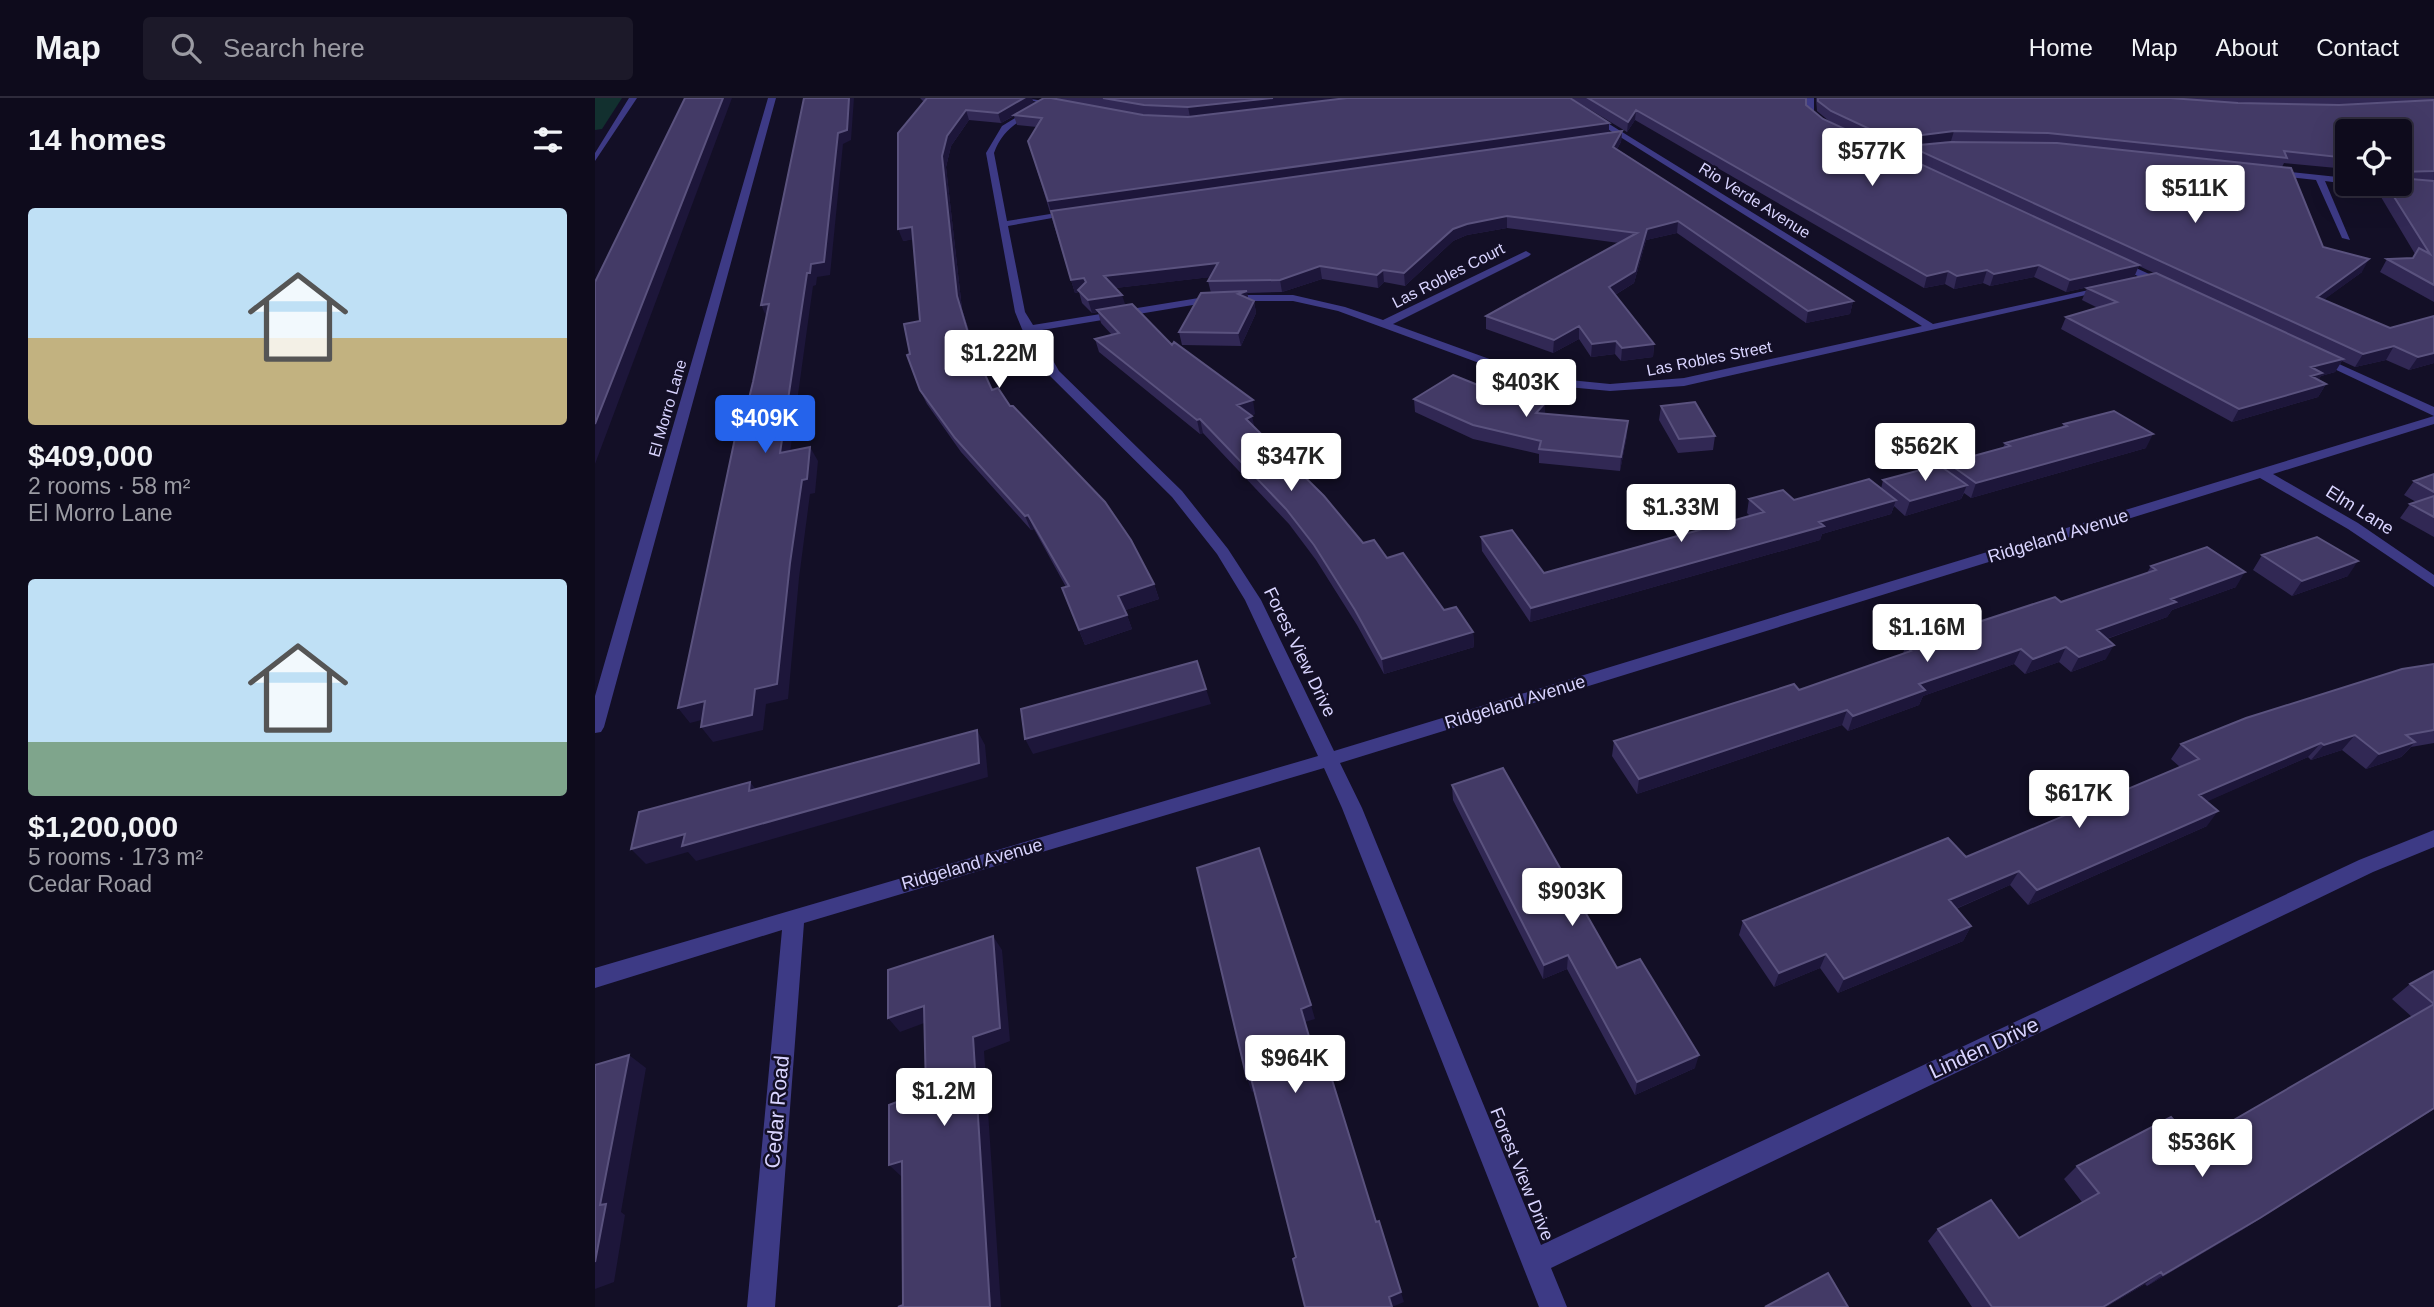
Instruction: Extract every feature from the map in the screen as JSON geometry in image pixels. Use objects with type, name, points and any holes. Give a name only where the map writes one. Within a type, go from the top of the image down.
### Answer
[{"type":"street","points":[[595,159],[633,98]]},
{"type":"street","name":"El Morro Lane","points":[[595,727],[772,98]]},
{"type":"street","name":"Forest View Drive","points":[[1028,98],[1055,101]]},
{"type":"street","name":"Rio Verde Avenue","points":[[1562,98],[1932,328]]},
{"type":"street","points":[[1810,98],[1810,113],[1836,130]]},
{"type":"street","name":"Forest View Drive","points":[[1055,101],[1018,118],[1004,128],[992,144],[991,165],[1020,312],[1054,373],[1177,494],[1223,552],[1253,600],[1352,808],[1553,1307]]},
{"type":"street","points":[[1605,139],[1622,136]]},
{"type":"street","points":[[1889,154],[1939,148]]},
{"type":"street","points":[[1878,149],[1914,166]]},
{"type":"street","points":[[2264,172],[2335,180]]},
{"type":"street","points":[[2319,178],[2347,238]]},
{"type":"street","points":[[1003,223],[1082,212]]},
{"type":"street","name":"Las Robles Court","points":[[1384,324],[1525,254]]},
{"type":"street","points":[[2102,255],[2177,291]]},
{"type":"street","points":[[2132,283],[2152,279]]},
{"type":"street","name":"Las Robles Street","points":[[1028,329],[1184,302],[1244,296],[1293,298],[1320,303],[1384,324],[1535,380],[1597,388],[1629,388],[1683,382],[2119,286]]},
{"type":"street","points":[[2302,350],[2434,412]]},
{"type":"street","name":"Ridgeland Avenue","points":[[595,978],[1330,759],[2434,420]]},
{"type":"street","name":"Elm Lane","points":[[2263,474],[2353,526],[2434,582]]},
{"type":"street","name":"Linden Drive","points":[[1535,1262],[2365,866],[2434,838]]},
{"type":"street","name":"Cedar Road","points":[[761,1307],[794,917]]},
{"type":"green space","points":[[595,98],[622,98],[602,129],[595,130]]},
{"type":"building","points":[[685,98],[723,98],[595,424],[595,282]]},
{"type":"building","points":[[804,98],[849,98],[847,130],[838,133],[824,262],[811,264],[810,273],[807,273],[780,453],[810,447],[807,479],[802,480],[790,563],[777,684],[755,689],[752,715],[701,727],[705,701],[678,708],[739,419],[744,419],[753,382],[769,304],[761,305]]},
{"type":"building","points":[[927,98],[1024,98],[998,113],[966,110],[947,136],[942,156],[957,296],[972,346],[992,390],[998,388],[1010,406],[1013,406],[1105,502],[1131,540],[1154,584],[1118,596],[1127,615],[1079,630],[1062,588],[1069,586],[1028,515],[1025,516],[955,438],[920,390],[907,355],[910,354],[904,324],[920,321],[912,227],[898,229],[898,133]]},
{"type":"building","points":[[1044,98],[1143,115],[1188,117],[1347,98],[1570,98],[1609,123],[1048,201],[1028,141],[1042,118],[1014,115]]},
{"type":"building","points":[[1103,98],[1273,98],[1188,107],[1144,105]]},
{"type":"building","points":[[1588,98],[1806,98],[1806,105],[1823,119],[2139,265],[2070,280],[2039,265],[1994,274],[1987,270],[1957,276],[1948,271],[1927,276],[1636,110],[1628,122]]},
{"type":"building","points":[[1818,98],[2170,98],[2238,103],[2339,105],[2434,100],[2434,171],[2412,172],[2412,119],[2335,119],[2335,157],[2284,151],[2287,158],[2048,133],[1954,131],[1891,139],[1831,111],[1818,101]]},
{"type":"building","points":[[1622,131],[1613,147],[1853,301],[1808,311],[1678,221],[1647,229],[1635,271],[1609,287],[1654,344],[1622,348],[1616,341],[1592,344],[1579,326],[1554,340],[1486,316],[1637,233],[1507,216],[1453,229],[1404,273],[1383,270],[1377,275],[1320,266],[1280,280],[1208,281],[1218,263],[1104,276],[1122,295],[1088,300],[1078,290],[1086,282],[1084,278],[1071,280],[1051,211]]},
{"type":"building","points":[[1951,142],[2057,143],[2291,168],[2323,247],[2369,259],[2317,297],[2390,328],[2434,316],[2434,353],[2418,357],[2394,346],[2363,354],[1909,146]]},
{"type":"building","points":[[2412,179],[2434,181],[2434,285],[2387,259],[2413,258],[2419,248],[2430,254],[2394,196],[2412,196]]},
{"type":"building","points":[[2156,273],[2343,359],[2311,367],[2322,373],[2311,376],[2326,384],[2239,409],[2066,317],[2117,302],[2087,288]]},
{"type":"building","points":[[1247,291],[1238,294],[1254,301],[1238,333],[1179,332],[1201,293]]},
{"type":"building","points":[[1132,304],[1172,345],[1174,342],[1253,400],[1237,405],[1252,416],[1246,419],[1324,496],[1363,543],[1374,540],[1387,558],[1403,553],[1444,610],[1456,607],[1473,632],[1382,659],[1314,545],[1286,509],[1200,419],[1197,420],[1095,339],[1119,333],[1097,310]]},
{"type":"building","points":[[1453,375],[1510,398],[1512,395],[1545,403],[1536,413],[1628,421],[1621,457],[1539,449],[1541,441],[1473,425],[1414,399]]},
{"type":"building","points":[[1695,402],[1715,436],[1679,439],[1661,406]]},
{"type":"building","points":[[2114,411],[2153,434],[1976,483],[1948,463],[2010,446],[2005,443],[2067,426],[2064,424]]},
{"type":"building","points":[[1939,465],[1967,485],[1910,501],[1883,480]]},
{"type":"building","points":[[2434,474],[2434,492],[2414,481]]},
{"type":"building","points":[[1869,479],[1896,500],[1819,522],[1824,526],[1531,608],[1481,537],[1512,530],[1544,573],[1764,512],[1749,499],[1783,490],[1794,500]]},
{"type":"building","points":[[2434,496],[2434,517],[2410,504]]},
{"type":"building","points":[[2317,537],[2358,561],[2302,581],[2262,555]]},
{"type":"building","points":[[2207,547],[2245,572],[2171,599],[2176,602],[2097,630],[2114,645],[2079,657],[2066,647],[2033,659],[2021,649],[1919,684],[1925,690],[1853,716],[1847,710],[1639,779],[1614,741],[1794,684],[1799,690],[1911,651],[1905,646],[2055,597],[2061,602],[2156,570],[2151,566]]},
{"type":"building","points":[[1197,661],[1206,689],[1025,739],[1021,709]]},
{"type":"building","points":[[2434,664],[2434,730],[2406,735],[2415,742],[2379,754],[2355,735],[2324,745],[2321,743],[2199,795],[2218,811],[2037,890],[2019,871],[1949,900],[1971,926],[1844,979],[1826,954],[1779,973],[1743,921],[1948,838],[1966,857],[2199,759],[2181,744],[2246,718],[2402,669]]},
{"type":"building","points":[[977,730],[979,763],[682,846],[685,834],[631,849],[639,812],[750,782],[749,791]]},
{"type":"building","points":[[1503,768],[1617,968],[1640,959],[1699,1055],[1637,1082],[1568,955],[1544,965],[1452,785]]},
{"type":"building","points":[[1259,848],[1311,1005],[1301,1009],[1320,1074],[1329,1070],[1376,1222],[1379,1221],[1401,1292],[1389,1297],[1392,1307],[1305,1307],[1293,1259],[1296,1257],[1251,1078],[1247,1079],[1197,868]]},
{"type":"building","points":[[993,936],[1000,1028],[973,1037],[990,1307],[898,1307],[903,1305],[902,1161],[889,1165],[889,1105],[926,1091],[924,1006],[888,1018],[888,970]]},
{"type":"building","points":[[2434,971],[2434,1004],[2410,984]]},
{"type":"building","points":[[2434,1004],[2434,1108],[2260,1218],[2103,1307],[1992,1307],[1938,1229],[1991,1200],[2019,1238],[2099,1193],[2077,1166],[2171,1117],[2194,1143]]},
{"type":"building","points":[[629,1055],[600,1205],[606,1204],[595,1262],[595,1065]]},
{"type":"building","points":[[1828,1273],[1848,1307],[1765,1307]]}]
